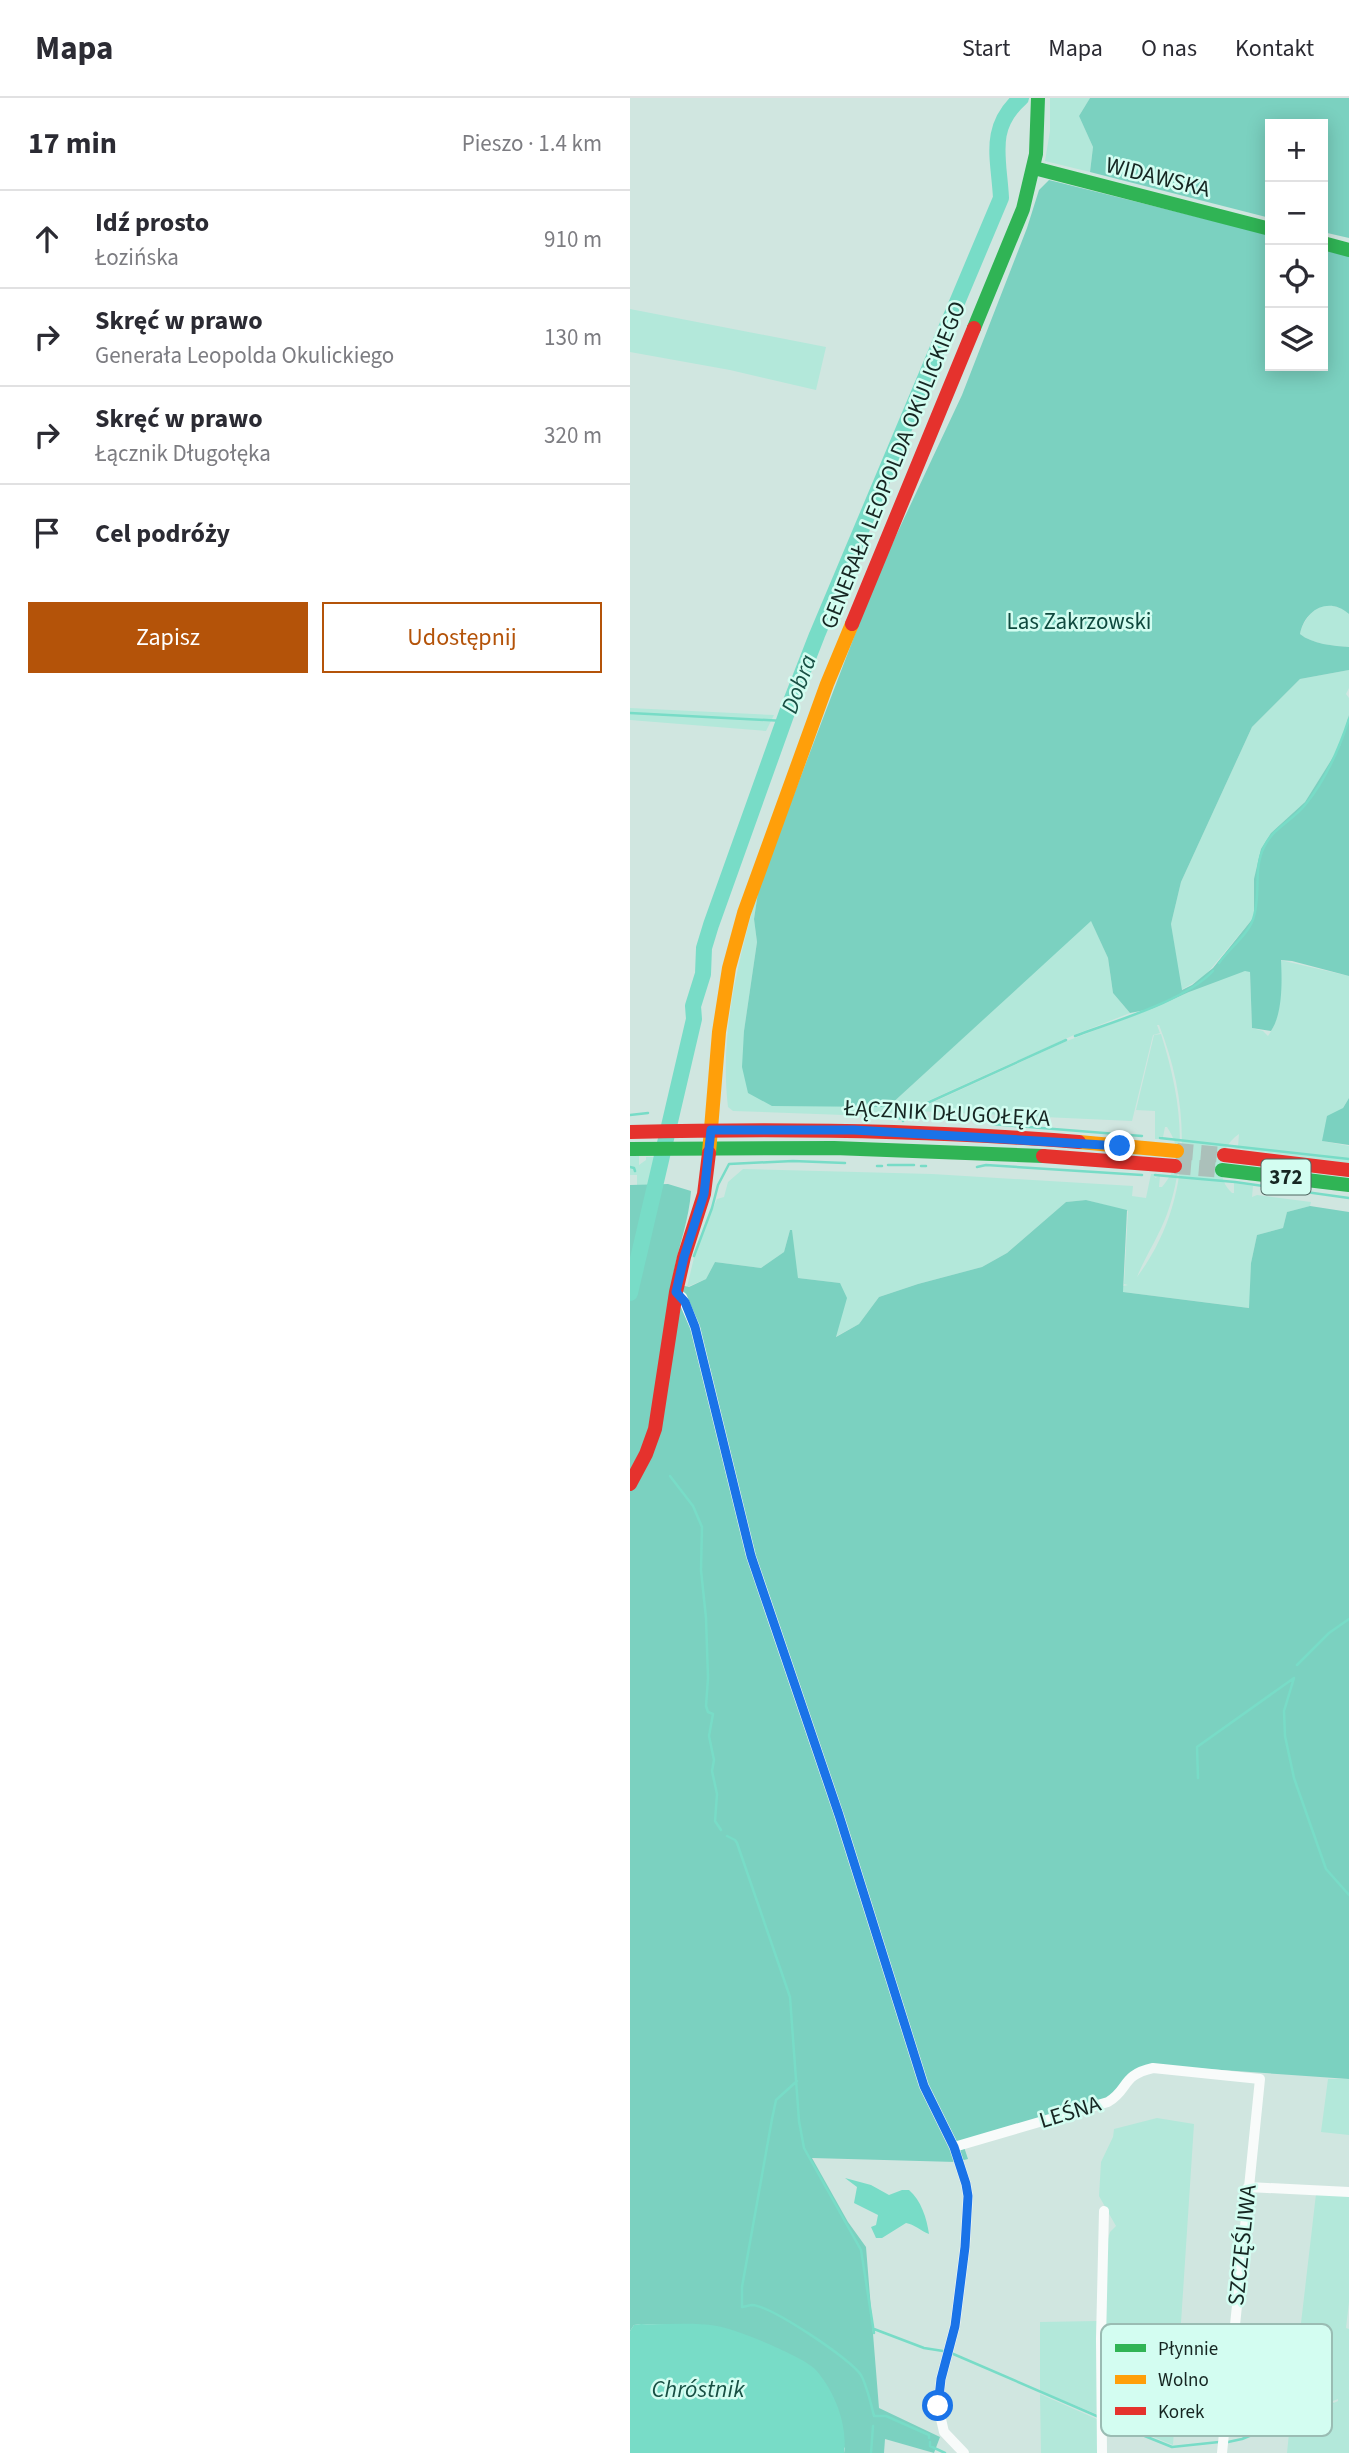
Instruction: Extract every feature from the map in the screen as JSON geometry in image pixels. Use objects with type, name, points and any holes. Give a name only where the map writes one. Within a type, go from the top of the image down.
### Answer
[{"type":"street","name":"GENERAŁA LEOPOLDA OKULICKIEGO","points":[[630,1484],[646,1454],[655,1429],[676,1292],[704,1194],[715,1062],[723,1000],[737,936],[752,886],[827,684],[1017,225],[1034,168],[1038,105]]},
{"type":"street","name":"WIDAWSKA","points":[[1034,168],[1265,228]]},
{"type":"street","points":[[1328,244],[1349,250]]},
{"type":"street","name":"ŁĄCZNIK DŁUGOŁĘKA","points":[[635,1149],[928,1149],[1176,1158],[889,1131],[637,1132]]},
{"type":"street","name":"372","points":[[1349,1170],[1224,1163],[1349,1185]]},
{"type":"street","points":[[676,1292],[685,1302],[695,1327],[751,1556],[839,1815],[924,2086],[961,2166],[968,2196],[965,2247],[955,2326],[941,2379],[938,2406],[940,2421],[952,2442],[964,2453]]},
{"type":"street","name":"LEŚNA","points":[[954,2147],[1108,2102],[1116,2097],[1128,2079],[1139,2071],[1153,2068],[1260,2079]]},
{"type":"street","name":"SZCZĘŚLIWA","points":[[1235,2324],[1260,2079]]},
{"type":"street","points":[[1248,2187],[1349,2192]]},
{"type":"street","points":[[1101,2324],[1104,2211]]},
{"type":"shaded area","points":[[1050,98],[1090,98],[1079,116],[1093,147],[1090,172],[1045,161],[1050,131]]},
{"type":"shaded area","points":[[630,309],[826,347],[816,390],[730,370],[630,352]]},
{"type":"shaded area","points":[[1327,604],[1346,610],[1349,614],[1349,647],[1317,642],[1300,634],[1309,615]]},
{"type":"shaded area","points":[[1349,670],[1349,688],[1346,694],[1349,698],[1349,715],[1340,746],[1305,802],[1271,833],[1254,917],[1204,977],[1181,990],[1171,924],[1181,882],[1252,727],[1300,679]]},
{"type":"shaded area","points":[[630,708],[774,715],[766,731],[630,720]]},
{"type":"shaded area","points":[[759,886],[754,919],[757,942],[744,1031],[888,1107],[1091,920],[1108,958],[1113,993],[1130,1013],[1074,1035],[901,1113],[846,1111],[844,1115],[733,1111],[728,1107],[726,1079],[729,1023],[738,968]]},
{"type":"shaded area","points":[[1280,960],[1349,976],[1349,1098],[1322,1141],[1349,1146],[1349,1163],[1230,1148],[1238,1147],[1239,1134],[1227,1146],[1221,1170],[1226,1186],[1232,1193],[1234,1183],[1253,1186],[1252,1197],[1257,1195],[1311,1202],[1310,1206],[1287,1212],[1283,1228],[1257,1235],[1251,1263],[1250,1308],[1123,1292],[1123,1286],[1128,1285],[1124,1284],[1128,1211],[1086,1200],[1066,1202],[1007,1253],[982,1267],[879,1297],[859,1324],[835,1337],[840,1283],[798,1278],[790,1230],[784,1252],[761,1268],[715,1262],[706,1279],[687,1287],[697,1245],[717,1199],[724,1197],[728,1182],[743,1169],[932,1174],[1133,1186],[1132,1196],[1146,1198],[1151,1174],[1154,1174],[1155,1178],[1160,1176],[1159,1187],[1162,1187],[1172,1172],[1176,1158],[1175,1143],[1167,1127],[1163,1137],[1155,1139],[1155,1111],[1136,1110],[1154,1035],[1161,1034],[1177,1102],[1180,1146],[1178,1169],[1167,1214],[1137,1277],[1169,1218],[1181,1154],[1177,1089],[1170,1057],[1159,1025],[1160,1033],[1153,1035],[1132,1121],[914,1111],[1067,1041],[1151,1009],[1206,981],[1245,971],[1250,971],[1252,1028],[1263,1031],[1268,1036],[1278,1009],[1281,989]]},
{"type":"shaded area","points":[[630,1154],[639,1154],[639,1165],[646,1157],[659,1157],[654,1185],[637,1185],[637,1175],[630,1175]]},
{"type":"shaded area","points":[[1328,2079],[1349,2079],[1349,2135],[1321,2132]]},
{"type":"shaded area","points":[[1157,2118],[1194,2124],[1181,2324],[1106,2324],[1107,2242],[1110,2232],[1116,2226],[1099,2196],[1101,2162],[1114,2129]]},
{"type":"shaded area","points":[[1316,2194],[1349,2196],[1349,2302],[1346,2328],[1349,2329],[1349,2453],[1287,2453],[1289,2436],[1332,2436],[1332,2404],[1338,2401],[1332,2401],[1332,2324],[1301,2324]]},
{"type":"shaded area","points":[[1098,2321],[1099,2415],[1040,2391],[1040,2322]]},
{"type":"shaded area","points":[[1040,2394],[1099,2420],[1099,2453],[1041,2453]]},
{"type":"shaded area","points":[[1151,2436],[1174,2436],[1173,2445]]},
{"type":"green space","points":[[1090,98],[1349,98],[1349,238],[1328,233],[1328,119],[1265,119],[1265,217],[1090,172],[1093,147],[1079,116]]},
{"type":"green space","name":"Las Zakrzowski","points":[[1049,180],[1265,234],[1265,371],[1328,371],[1328,249],[1349,255],[1349,614],[1333,606],[1318,608],[1307,618],[1300,634],[1317,642],[1349,647],[1349,670],[1300,679],[1252,727],[1181,882],[1171,924],[1182,990],[1213,968],[1254,917],[1254,879],[1261,849],[1271,833],[1305,802],[1340,746],[1349,715],[1349,976],[1281,960],[1280,1006],[1271,1031],[1252,1028],[1250,972],[1245,971],[1151,1009],[1130,1013],[1113,993],[1108,958],[1091,921],[888,1107],[772,1106],[748,1093],[742,1067],[744,1031],[757,942],[754,919],[759,886],[878,574],[962,395],[1027,228],[1039,190]]},
{"type":"green space","points":[[1349,1098],[1349,1145],[1322,1141],[1327,1116],[1343,1108]]},
{"type":"green space","points":[[668,1184],[691,1191],[672,1283],[689,1287],[706,1279],[715,1262],[761,1268],[784,1252],[792,1230],[798,1278],[840,1283],[847,1298],[836,1337],[859,1324],[879,1297],[982,1267],[1007,1253],[1066,1202],[1086,1200],[1127,1210],[1123,1292],[1249,1308],[1251,1263],[1257,1235],[1283,1228],[1287,1212],[1310,1206],[1349,1212],[1349,2079],[1150,2065],[1106,2099],[962,2141],[968,2159],[956,2162],[812,2158],[848,2222],[866,2247],[879,2408],[940,2437],[934,2453],[885,2439],[884,2453],[844,2453],[845,2448],[714,2326],[641,2324],[634,2325],[630,2331],[630,1185]]},
{"type":"water","points":[[845,2178],[871,2185],[889,2195],[909,2190],[923,2210],[929,2234],[906,2223],[882,2238],[876,2238],[871,2227],[876,2225],[878,2215],[854,2203],[857,2187]]},
{"type":"water","name":"Chróstnik","points":[[634,2325],[717,2326],[797,2357],[815,2369],[834,2397],[842,2419],[844,2453],[630,2453],[630,2331]]},
{"type":"waterway","name":"Dobra","points":[[630,1293],[694,1019],[693,1006],[703,974],[704,948],[711,925],[817,635],[1001,198],[997,157],[999,132],[1010,109],[1021,98]]},
{"type":"waterway","points":[[630,713],[784,721]]},
{"type":"waterway","points":[[1219,963],[1252,923],[1259,864],[1264,847],[1272,835],[1305,805],[1319,786],[1349,719]]},
{"type":"waterway","points":[[1075,1036],[1168,1001],[1201,982],[1213,971]]},
{"type":"waterway","points":[[903,1121],[906,1114],[914,1109],[1066,1040]]},
{"type":"waterway","points":[[630,1115],[648,1113]]},
{"type":"waterway","points":[[878,1115],[883,1116]]},
{"type":"waterway","points":[[890,1117],[903,1119]]},
{"type":"waterway","points":[[904,1117],[914,1117]]},
{"type":"waterway","points":[[921,1117],[927,1117]]},
{"type":"waterway","points":[[991,1124],[1142,1136]]},
{"type":"waterway","points":[[1160,1138],[1349,1159]]},
{"type":"waterway","points":[[694,1256],[718,1185],[729,1164],[793,1161],[845,1163]]},
{"type":"waterway","points":[[888,1165],[914,1165]]},
{"type":"waterway","points":[[977,1167],[986,1165],[1142,1175]]},
{"type":"waterway","points":[[877,1166],[882,1166]]},
{"type":"waterway","points":[[921,1166],[926,1166]]},
{"type":"waterway","points":[[630,1167],[635,1171]]},
{"type":"waterway","points":[[1155,1175],[1235,1182],[1349,1198]]},
{"type":"waterway","points":[[670,1476],[693,1506],[702,1527],[701,1570],[708,1678],[706,1706],[708,1712],[713,1714],[709,1736],[717,1794],[715,1821],[721,1830]]},
{"type":"waterway","points":[[1297,1665],[1329,1633],[1349,1619]]},
{"type":"waterway","points":[[1294,1678],[1284,1711],[1285,1736],[1294,1778],[1326,1869],[1349,1895]]},
{"type":"waterway","points":[[1198,1778],[1197,1747],[1294,1678]]},
{"type":"waterway","points":[[727,1836],[737,1843],[790,1997],[799,2121],[804,2148],[861,2250],[874,2333]]},
{"type":"waterway","points":[[797,2081],[776,2100],[742,2287],[742,2307],[752,2305],[776,2314],[842,2357],[861,2375],[874,2416]]},
{"type":"waterway","points":[[874,2329],[924,2348],[943,2351]]},
{"type":"waterway","points":[[951,2353],[1099,2417]]},
{"type":"waterway","points":[[875,2416],[886,2416],[929,2435],[929,2438]]},
{"type":"waterway","points":[[871,2453],[873,2426]]},
{"type":"waterway","points":[[1145,2436],[1172,2447],[1219,2442]]},
{"type":"waterway","points":[[1228,2442],[1250,2436]]},
{"type":"waterway","points":[[930,2442],[930,2446],[945,2453]]},
{"type":"tunnel","points":[[1177,1151],[1224,1155]]},
{"type":"tunnel","points":[[1175,1166],[1222,1170]]},
{"type":"traffic: fast","points":[[974,328],[1023,209],[1036,154],[1038,98]]},
{"type":"traffic: fast","points":[[1034,168],[1265,228]]},
{"type":"traffic: fast","points":[[1328,244],[1349,250]]},
{"type":"traffic: fast","points":[[630,1149],[834,1148],[1043,1156]]},
{"type":"traffic: fast","points":[[1222,1170],[1349,1185]]},
{"type":"traffic: slow","points":[[709,1153],[719,1032],[729,968],[744,913],[827,684],[852,624]]},
{"type":"traffic: slow","points":[[1079,1142],[1177,1151]]},
{"type":"traffic: jam","points":[[852,624],[974,328]]},
{"type":"traffic: jam","points":[[630,1132],[854,1131],[1079,1142]]},
{"type":"traffic: jam","points":[[630,1484],[646,1454],[655,1429],[676,1292],[704,1194],[709,1153]]},
{"type":"traffic: jam","points":[[1224,1155],[1349,1170]]},
{"type":"traffic: jam","points":[[1043,1156],[1175,1166]]},
{"type":"route","points":[[938,2406],[941,2379],[955,2326],[965,2247],[968,2196],[966,2184],[954,2147],[924,2086],[839,1815],[751,1556],[705,1360],[685,1302],[676,1292],[704,1194],[711,1130],[854,1130],[1120,1146]]}]
